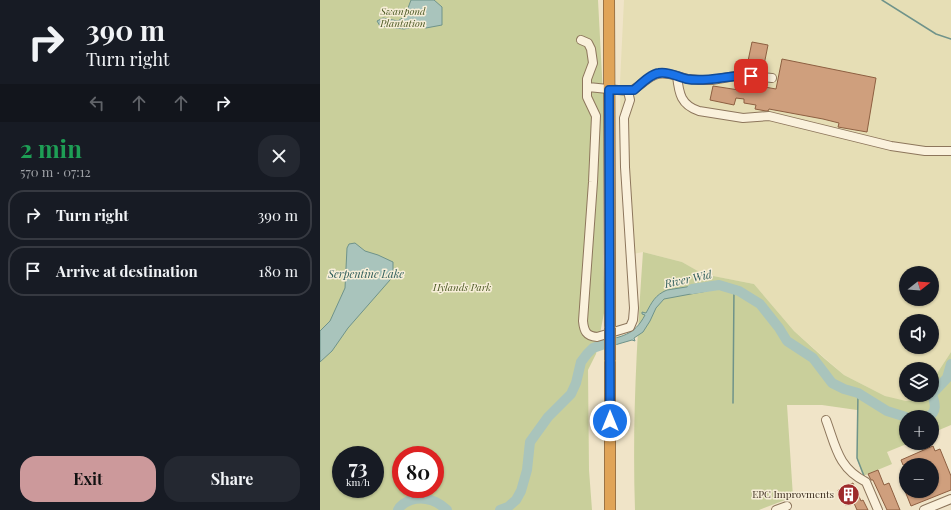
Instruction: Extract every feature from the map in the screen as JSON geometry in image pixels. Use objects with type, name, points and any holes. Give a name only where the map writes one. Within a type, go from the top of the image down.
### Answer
[{"type":"highway","points":[[609,0],[610,510]]},
{"type":"street","points":[[581,40],[588,43],[592,56],[593,63],[587,79],[587,97],[596,116],[583,321],[584,330],[587,334],[597,337],[630,327],[633,320],[634,302],[625,167],[624,118],[630,100],[628,91]]},
{"type":"street","points":[[588,87],[609,90],[634,90],[653,75],[660,72],[688,79],[699,80],[712,80],[741,75],[772,78]]},
{"type":"street","points":[[677,76],[682,100],[693,109],[699,111],[743,118],[768,116],[891,146],[925,151],[951,151]]},
{"type":"street","points":[[826,420],[843,464],[856,477],[866,482],[869,498],[878,510]]},
{"type":"street","points":[[924,510],[951,499]]},
{"type":"street","points":[[776,510],[787,506]]},
{"type":"shaded area","points":[[624,0],[951,0],[951,352],[939,370],[939,362],[899,362],[899,400],[885,396],[844,375],[794,331],[754,284],[702,274],[682,262],[643,252],[628,255],[621,146],[620,83]]},
{"type":"green space","name":"Hylands Park","points":[[320,0],[598,0],[603,95],[603,262],[605,308],[596,354],[588,370],[589,470],[592,510],[320,510]]},
{"type":"green space","points":[[643,252],[682,262],[703,274],[754,284],[794,331],[844,375],[885,396],[899,399],[899,402],[939,402],[939,370],[951,352],[951,425],[939,430],[939,410],[899,410],[899,447],[887,452],[892,464],[863,476],[857,459],[857,410],[822,405],[787,405],[793,497],[759,510],[635,510],[634,446]]},
{"type":"water","points":[[411,0],[434,0],[442,7],[442,25],[426,28],[418,26],[404,29],[380,26],[377,21],[383,18],[398,21],[405,16]]},
{"type":"water","name":"Serpentine Lake","points":[[355,243],[365,251],[393,262],[393,271],[390,280],[348,328],[332,351],[320,362],[320,331],[330,321],[345,288],[347,248],[349,244]]},
{"type":"water","points":[[705,284],[707,291],[664,299],[656,308],[643,332],[634,338],[635,341],[632,340],[601,349],[600,342],[627,334],[632,331],[641,322],[645,315],[642,314],[642,312],[646,313],[654,299],[663,292],[667,290]]},
{"type":"building","points":[[752,42],[768,45],[764,65],[748,61]]},
{"type":"building","points":[[782,59],[876,78],[867,132],[838,127],[839,123],[823,119],[769,109],[766,111],[755,109],[756,105],[744,103],[744,99],[736,98],[734,105],[710,100],[713,86],[739,90],[741,81],[760,82],[759,86],[776,89]]},
{"type":"building","points":[[940,449],[951,476],[951,490],[939,495],[939,458],[906,458],[924,450],[935,451]]},
{"type":"building","points":[[878,470],[884,485],[889,483],[900,510],[887,510],[873,480],[871,480],[868,474]]},
{"type":"building","name":"EPC Improvments","points":[[853,483],[861,501],[863,500],[868,510],[857,510],[853,501],[845,505],[838,490]]},
{"type":"building","points":[[908,498],[931,498],[911,506]]},
{"type":"waterway","points":[[882,0],[936,34],[951,39]]},
{"type":"waterway","name":"River Wid","points":[[692,289],[719,285],[739,291],[760,304],[779,328],[787,341],[813,358],[832,383],[844,389],[858,393],[887,411],[899,415]]},
{"type":"waterway","points":[[733,403],[734,288]]},
{"type":"waterway","name":"River Wid","points":[[500,510],[508,507],[516,500],[521,491],[527,470],[530,442],[548,417],[571,394],[576,383],[581,362],[593,348],[613,341]]},
{"type":"waterway","name":"River Wid","points":[[934,410],[935,404],[932,394],[947,378],[951,364]]},
{"type":"waterway","points":[[858,393],[857,458],[864,476]]},
{"type":"waterway","name":"River Wid","points":[[398,510],[405,502],[421,498],[434,501],[447,510]]},
{"type":"place","name":"EPC Improvments","points":[[849,494]]},
{"type":"route","points":[[610,421],[609,90],[634,90],[653,75],[660,72],[688,79],[699,80],[712,80],[741,75],[751,76]]},
{"type":"park label","name":"Swanpond Plantation","points":[[403,16]]}]
